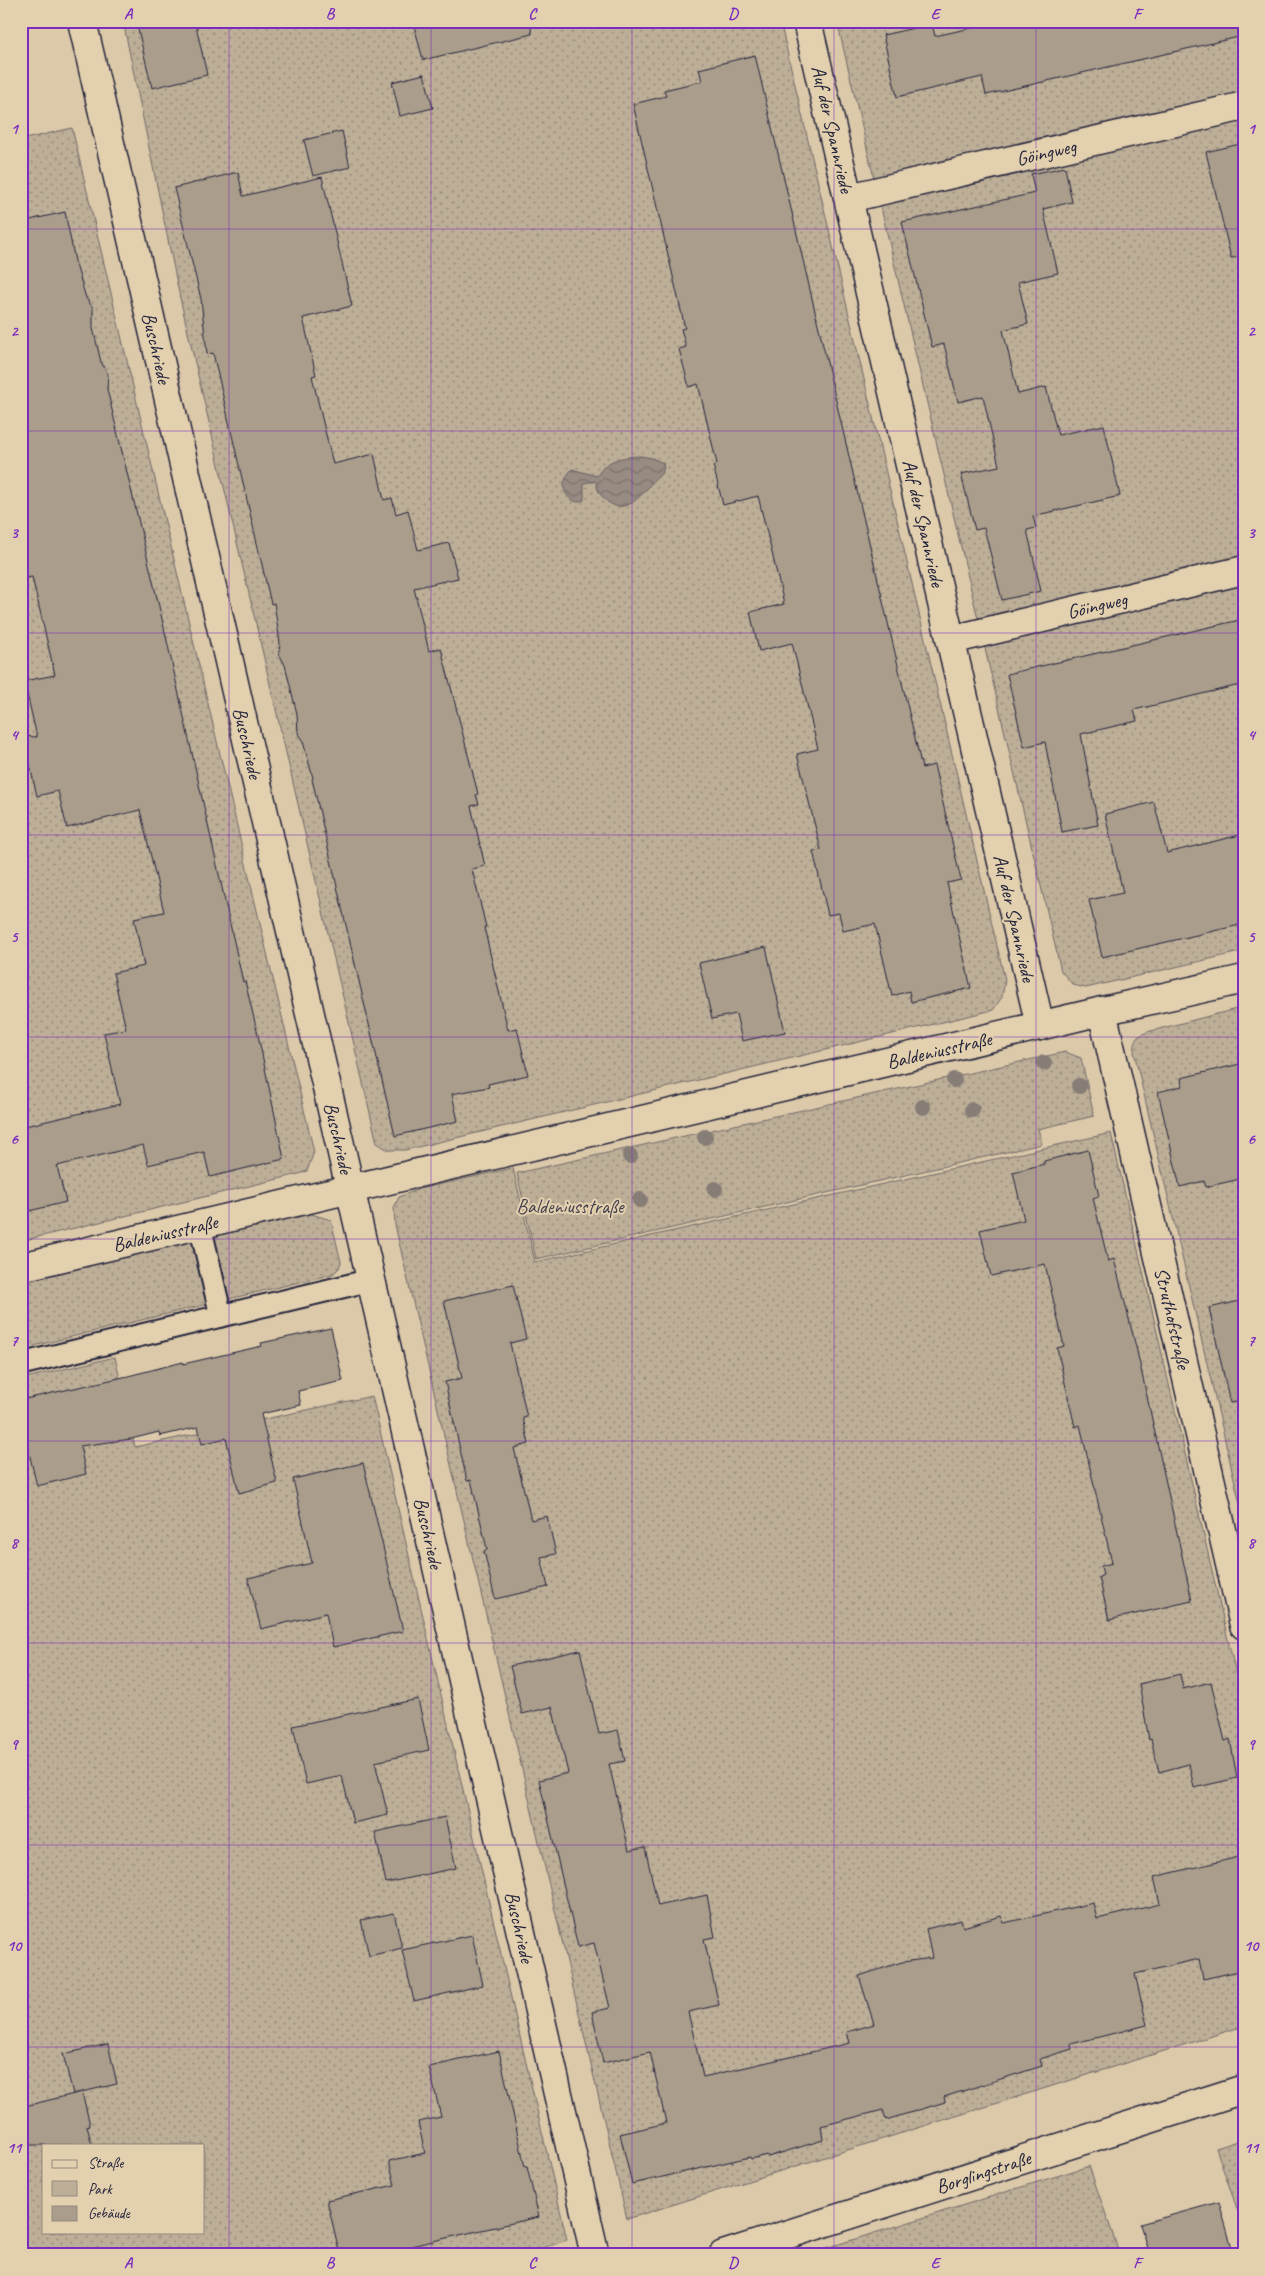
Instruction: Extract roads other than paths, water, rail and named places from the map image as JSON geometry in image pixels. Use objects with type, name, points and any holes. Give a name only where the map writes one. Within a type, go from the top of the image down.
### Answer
[{"type":"street","name":"Buschriede","points":[[82,21],[595,2255]]},
{"type":"street","name":"Auf der Spannriede","points":[[808,21],[1040,1026]]},
{"type":"street","name":"Göingweg","points":[[849,198],[1244,106]]},
{"type":"street","name":"Göingweg","points":[[951,640],[1244,570]]},
{"type":"street","name":"Baldeniusstraße","points":[[21,1267],[1102,1011],[1244,980]]},
{"type":"street","name":"Struthofstraße","points":[[1102,1011],[1244,1625]]},
{"type":"street","name":"Borglingstraße","points":[[723,2255],[1244,2089]]},
{"type":"lane","points":[[200,1225],[220,1316]]},
{"type":"lane","points":[[21,1364],[371,1280]]},
{"type":"water","points":[[640,456],[652,458],[663,463],[664,467],[661,474],[640,496],[627,505],[613,505],[606,500],[599,492],[595,481],[584,483],[584,500],[577,502],[571,499],[565,491],[564,482],[572,469],[597,476],[610,462],[627,457]]}]
